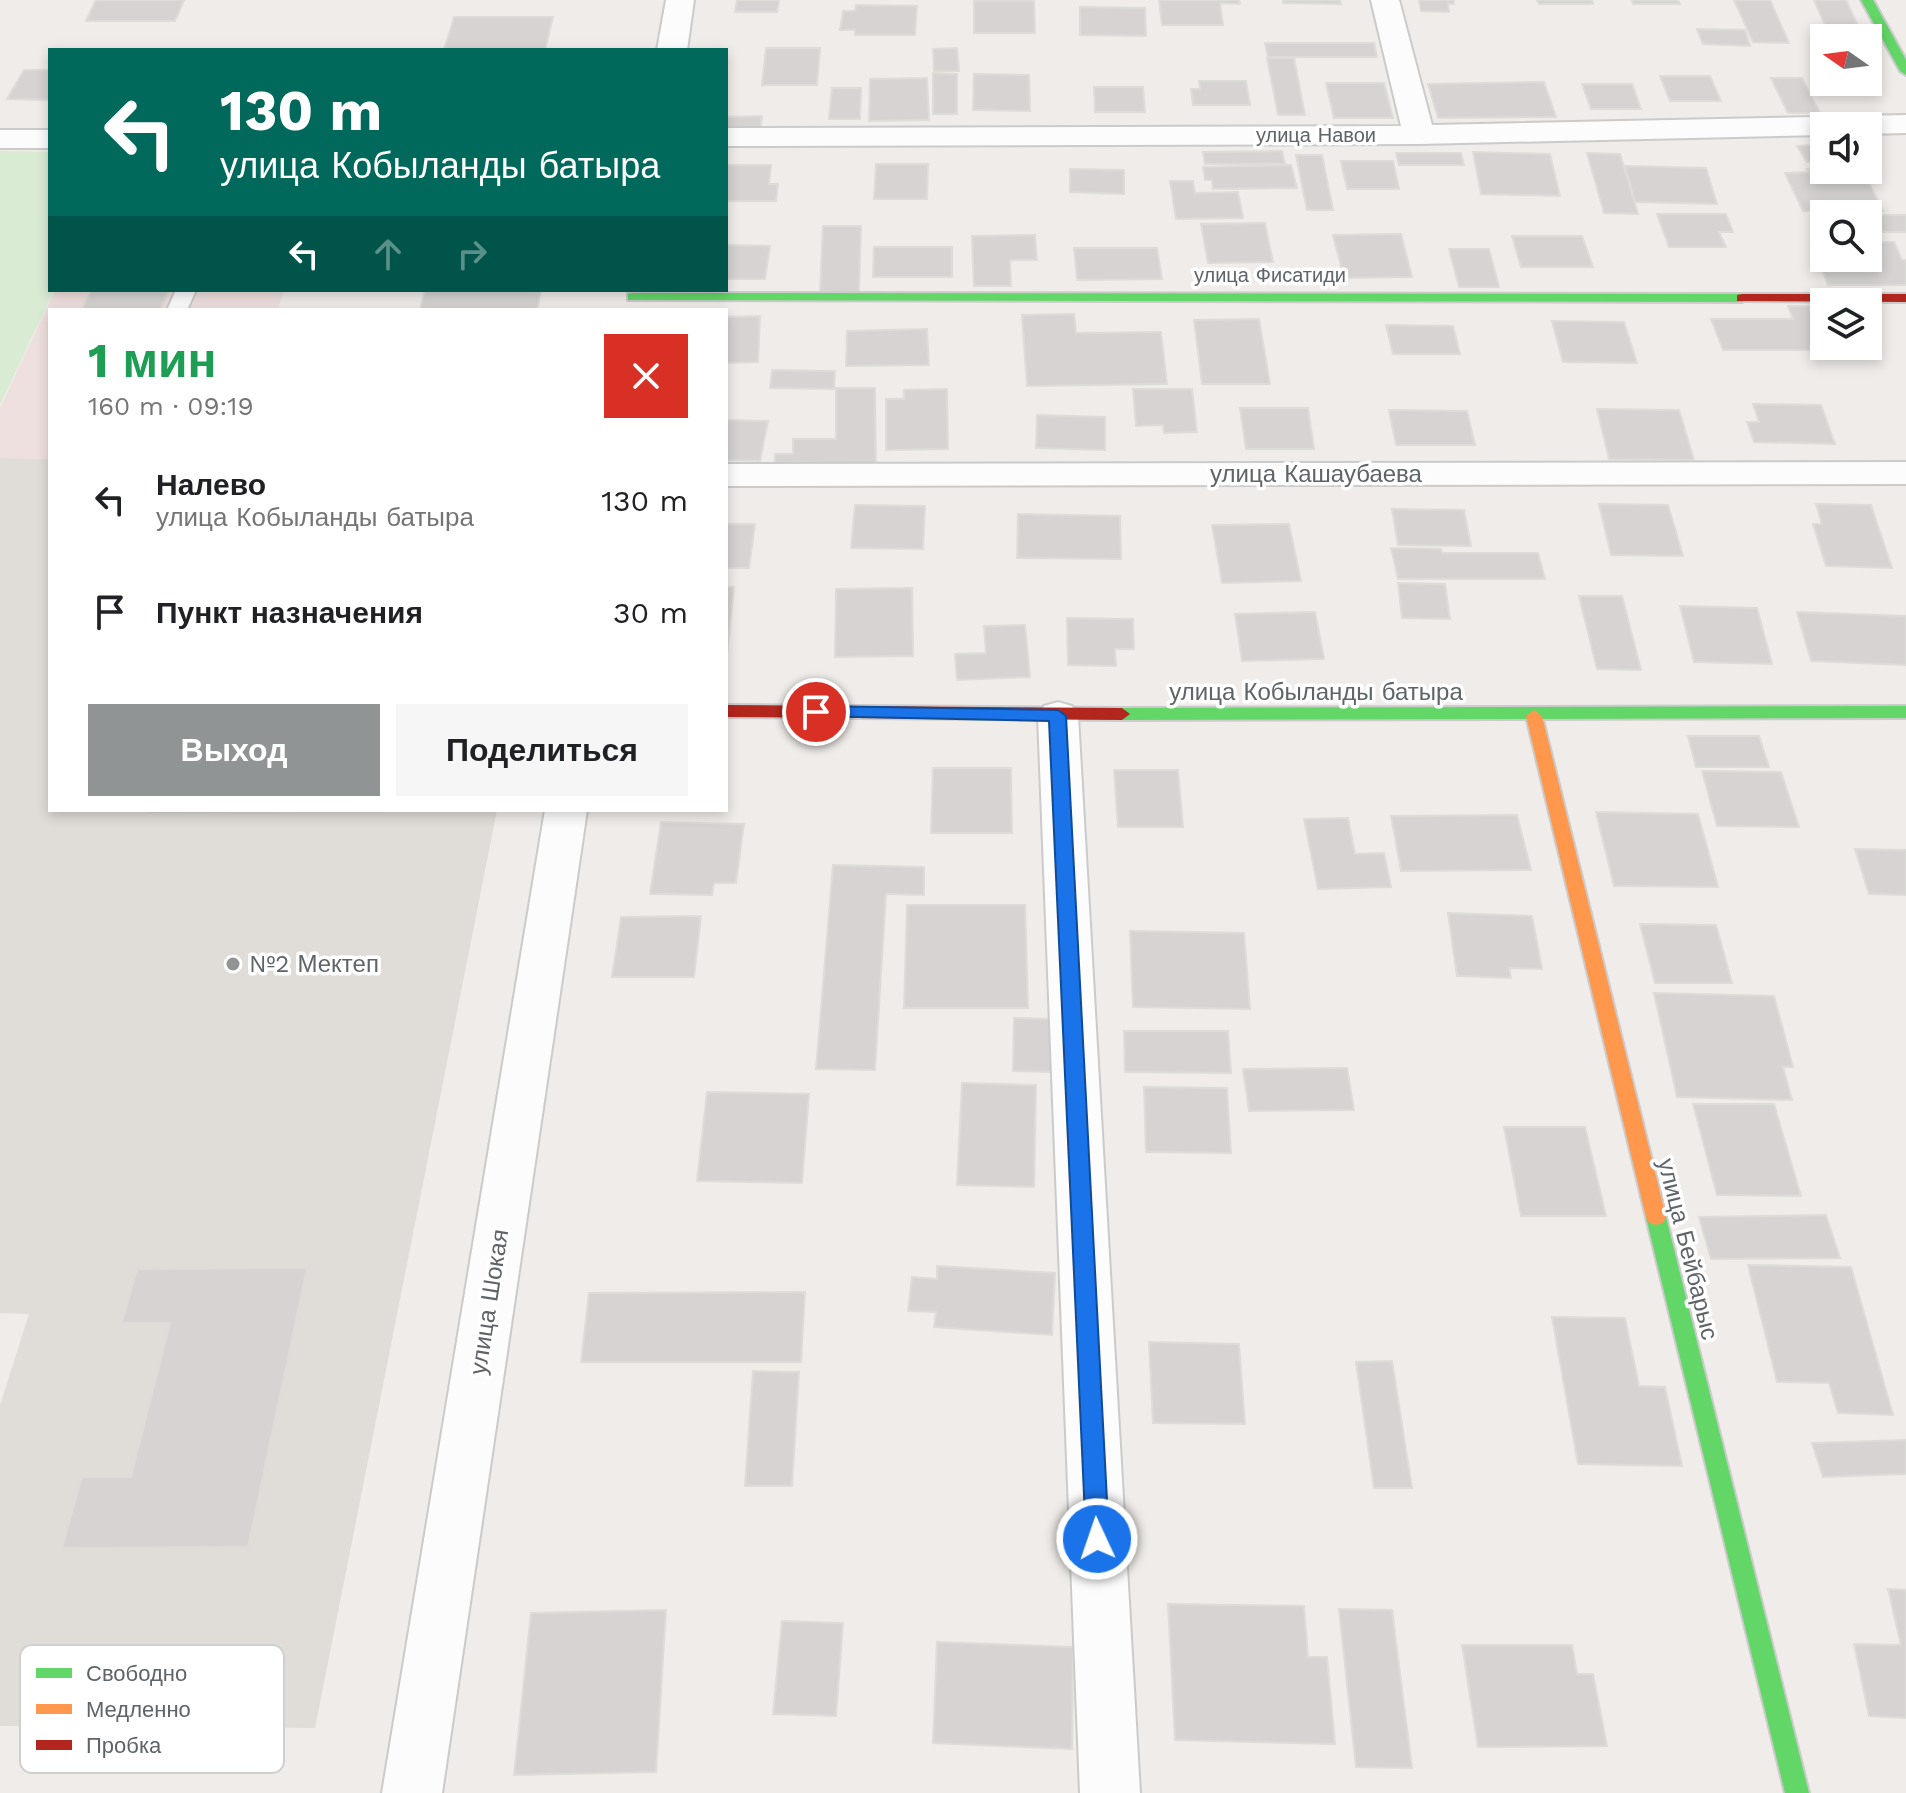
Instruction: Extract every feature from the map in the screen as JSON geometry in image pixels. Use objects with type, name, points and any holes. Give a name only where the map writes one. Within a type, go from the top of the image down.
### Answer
[{"type":"street","points":[[672,48],[680,0]]},
{"type":"street","points":[[1385,0],[1419,135]]},
{"type":"street","points":[[1867,0],[1906,71]]},
{"type":"street","name":"улица Навои","points":[[728,137],[1419,135],[1906,124]]},
{"type":"street","points":[[0,139],[48,139]]},
{"type":"street","name":"улица Фисатиди","points":[[633,299],[1906,298]]},
{"type":"street","name":"улица Кашаубаева","points":[[728,475],[1906,473]]},
{"type":"street","name":"улица Кобыланды батыра","points":[[728,711],[1058,716],[1906,712]]},
{"type":"street","points":[[1058,716],[1110,1793]]},
{"type":"street","name":"улица Бейбарыс","points":[[1534,716],[1797,1793]]},
{"type":"street","name":"улица Шокая","points":[[412,1793],[566,812]]},
{"type":"shaded area","points":[[54,292],[284,292],[278,308],[48,308],[48,459],[0,458],[0,408]]},
{"type":"shaded area","name":"№2 Мектеп","points":[[0,458],[48,459],[48,812],[497,812],[315,1728],[284,1728],[284,1645],[20,1645],[20,1726],[0,1726],[0,1405],[29,1314],[0,1313]]},
{"type":"green space","points":[[0,151],[48,152],[48,292],[53,292],[0,405]]},
{"type":"building","points":[[96,0],[184,0],[175,21],[86,21]]},
{"type":"building","points":[[737,0],[779,0],[777,12],[735,12]]},
{"type":"building","points":[[1159,0],[1239,0],[1240,4],[1220,3],[1223,25],[1162,25]]},
{"type":"building","points":[[1283,0],[1340,0],[1341,4],[1283,3]]},
{"type":"building","points":[[1419,0],[1454,0],[1454,4],[1448,4],[1449,12],[1421,11]]},
{"type":"building","points":[[1537,0],[1592,0],[1593,4],[1539,4]]},
{"type":"building","points":[[1632,0],[1678,0],[1680,4],[1633,4]]},
{"type":"building","points":[[1734,0],[1770,0],[1789,43],[1753,42]]},
{"type":"building","points":[[1814,0],[1846,0],[1857,24],[1825,24]]},
{"type":"building","points":[[974,1],[1034,1],[1035,33],[974,33]]},
{"type":"building","points":[[856,5],[917,6],[915,35],[855,35],[855,30],[840,30],[843,11],[855,11]]},
{"type":"building","points":[[1080,7],[1145,8],[1146,36],[1080,35]]},
{"type":"building","points":[[454,17],[553,17],[545,48],[445,48]]},
{"type":"building","points":[[1697,29],[1745,30],[1750,46],[1703,44]]},
{"type":"building","points":[[1265,43],[1374,43],[1377,57],[1268,57]]},
{"type":"building","points":[[766,48],[820,48],[817,85],[762,85]]},
{"type":"building","points":[[957,48],[959,71],[934,71],[933,49]]},
{"type":"building","points":[[1267,58],[1294,58],[1305,115],[1278,115]]},
{"type":"building","points":[[24,70],[48,70],[48,100],[7,99]]},
{"type":"building","points":[[933,73],[957,74],[957,114],[933,114]]},
{"type":"building","points":[[974,74],[1029,75],[1030,111],[973,110]]},
{"type":"building","points":[[1660,76],[1710,76],[1721,101],[1670,101]]},
{"type":"building","points":[[927,78],[929,120],[869,121],[870,79]]},
{"type":"building","points":[[1771,78],[1802,78],[1819,112],[1788,113]]},
{"type":"building","points":[[1199,81],[1246,81],[1250,105],[1193,105],[1191,89],[1200,89]]},
{"type":"building","points":[[1544,82],[1556,117],[1438,118],[1428,84]]},
{"type":"building","points":[[1326,83],[1384,83],[1393,118],[1334,118]]},
{"type":"building","points":[[1582,84],[1632,84],[1641,109],[1591,109]]},
{"type":"building","points":[[1094,87],[1143,87],[1145,112],[1095,112]]},
{"type":"building","points":[[832,88],[861,88],[860,119],[829,119]]},
{"type":"building","points":[[762,116],[760,132],[728,132],[728,117]]},
{"type":"building","points":[[1810,145],[1810,162],[1807,162],[1797,146]]},
{"type":"building","points":[[1282,151],[1285,164],[1205,164],[1203,152]]},
{"type":"building","points":[[1473,152],[1550,154],[1560,196],[1481,194]]},
{"type":"building","points":[[1396,153],[1461,153],[1464,165],[1399,165]]},
{"type":"building","points":[[1587,153],[1620,154],[1638,214],[1604,213]]},
{"type":"building","points":[[1296,155],[1322,155],[1333,210],[1307,210]]},
{"type":"building","points":[[1341,161],[1393,161],[1399,189],[1347,189]]},
{"type":"building","points":[[876,164],[928,164],[927,199],[874,199]]},
{"type":"building","points":[[728,165],[771,165],[769,184],[778,184],[776,201],[728,201]]},
{"type":"building","points":[[1291,165],[1297,188],[1213,189],[1212,180],[1205,180],[1203,167]]},
{"type":"building","points":[[1625,166],[1706,168],[1717,204],[1635,202]]},
{"type":"building","points":[[1070,169],[1124,170],[1124,194],[1070,192]]},
{"type":"building","points":[[1807,169],[1810,169],[1810,184],[1870,184],[1878,200],[1810,200],[1810,211],[1803,211],[1785,173],[1809,172]]},
{"type":"building","points":[[1170,181],[1193,181],[1195,193],[1238,192],[1243,218],[1176,219]]},
{"type":"building","points":[[1657,214],[1726,214],[1733,232],[1719,232],[1726,247],[1669,247]]},
{"type":"building","points":[[1882,215],[1906,215],[1906,232],[1882,232]]},
{"type":"building","points":[[1265,223],[1273,262],[1208,263],[1201,224]]},
{"type":"building","points":[[823,226],[861,226],[859,292],[820,292]]},
{"type":"building","points":[[1401,234],[1412,277],[1344,278],[1333,235]]},
{"type":"building","points":[[1035,235],[1037,260],[1010,260],[1011,286],[974,286],[972,236]]},
{"type":"building","points":[[1512,236],[1582,236],[1593,267],[1521,267]]},
{"type":"building","points":[[1882,242],[1894,242],[1902,260],[1906,260],[1906,285],[1828,285],[1823,272],[1882,272]]},
{"type":"building","points":[[728,245],[770,246],[765,279],[728,279]]},
{"type":"building","points":[[874,247],[952,247],[952,277],[873,277]]},
{"type":"building","points":[[1074,248],[1157,248],[1162,279],[1077,280]]},
{"type":"building","points":[[1449,249],[1489,249],[1499,287],[1459,287]]},
{"type":"building","points":[[90,292],[168,292],[161,308],[83,308]]},
{"type":"building","points":[[424,292],[541,292],[537,308],[420,308]]},
{"type":"building","points":[[1788,306],[1810,306],[1810,350],[1723,350],[1711,319],[1793,319]]},
{"type":"building","points":[[1074,314],[1076,333],[1161,332],[1167,384],[1027,386],[1022,315]]},
{"type":"building","points":[[760,316],[758,362],[728,363],[728,317]]},
{"type":"building","points":[[1259,319],[1270,384],[1202,384],[1194,320]]},
{"type":"building","points":[[1552,321],[1624,322],[1637,363],[1563,362]]},
{"type":"building","points":[[1386,325],[1453,326],[1460,354],[1393,354]]},
{"type":"building","points":[[927,329],[929,365],[846,366],[847,331]]},
{"type":"building","points":[[772,370],[835,371],[834,389],[770,388]]},
{"type":"building","points":[[836,388],[875,388],[876,472],[774,475],[775,454],[793,454],[793,439],[836,439]]},
{"type":"building","points":[[947,389],[948,449],[886,450],[886,399],[904,399],[904,390]]},
{"type":"building","points":[[1133,389],[1192,389],[1197,432],[1164,433],[1163,425],[1136,426]]},
{"type":"building","points":[[1753,404],[1821,405],[1835,444],[1754,442],[1747,422],[1759,422]]},
{"type":"building","points":[[1240,408],[1308,408],[1314,449],[1246,449]]},
{"type":"building","points":[[1597,409],[1679,410],[1694,460],[1609,459]]},
{"type":"building","points":[[1389,410],[1467,411],[1475,445],[1396,445]]},
{"type":"building","points":[[1037,415],[1105,417],[1105,450],[1036,448]]},
{"type":"building","points":[[728,420],[768,421],[760,461],[728,460]]},
{"type":"building","points":[[1599,504],[1668,505],[1683,556],[1611,555]]},
{"type":"building","points":[[1816,504],[1871,505],[1892,568],[1826,566],[1813,524],[1822,524]]},
{"type":"building","points":[[855,505],[925,506],[923,549],[851,548]]},
{"type":"building","points":[[1392,509],[1464,510],[1471,546],[1398,545]]},
{"type":"building","points":[[1018,514],[1120,516],[1121,559],[1017,558]]},
{"type":"building","points":[[728,524],[755,524],[749,568],[728,568]]},
{"type":"building","points":[[1289,524],[1301,581],[1222,583],[1212,525]]},
{"type":"building","points":[[1391,548],[1441,549],[1442,553],[1538,553],[1545,579],[1398,579]]},
{"type":"building","points":[[1398,583],[1445,584],[1450,619],[1402,618]]},
{"type":"building","points":[[728,587],[734,587],[728,645]]},
{"type":"building","points":[[912,588],[913,656],[835,657],[836,589]]},
{"type":"building","points":[[1579,596],[1622,596],[1641,670],[1597,669]]},
{"type":"building","points":[[1680,606],[1757,608],[1772,664],[1694,662]]},
{"type":"building","points":[[1315,612],[1324,659],[1242,661],[1235,614]]},
{"type":"building","points":[[1797,612],[1906,616],[1906,665],[1811,661]]},
{"type":"building","points":[[1067,618],[1133,619],[1134,649],[1115,649],[1116,666],[1068,665]]},
{"type":"building","points":[[1025,625],[1030,677],[957,680],[955,654],[986,653],[984,626]]},
{"type":"building","points":[[1688,736],[1759,736],[1769,767],[1696,767]]},
{"type":"building","points":[[933,768],[1011,768],[1012,833],[931,833]]},
{"type":"building","points":[[1114,770],[1178,770],[1183,827],[1118,827]]},
{"type":"building","points":[[1702,771],[1781,772],[1799,827],[1717,826]]},
{"type":"building","points":[[148,812],[383,812],[383,813]]},
{"type":"building","points":[[1596,812],[1698,814],[1718,887],[1614,886]]},
{"type":"building","points":[[1517,815],[1531,870],[1401,871],[1391,816]]},
{"type":"building","points":[[1348,818],[1355,854],[1384,853],[1391,887],[1318,889],[1304,819]]},
{"type":"building","points":[[661,822],[744,824],[736,883],[714,883],[712,895],[650,894]]},
{"type":"building","points":[[1855,849],[1906,850],[1906,895],[1869,894]]},
{"type":"building","points":[[833,865],[924,867],[924,895],[886,894],[875,1070],[816,1069]]},
{"type":"building","points":[[907,905],[1025,905],[1028,1008],[904,1008]]},
{"type":"building","points":[[1448,913],[1532,916],[1542,969],[1509,968],[1511,978],[1457,976]]},
{"type":"building","points":[[701,916],[694,977],[612,977],[621,917]]},
{"type":"building","points":[[1640,924],[1716,925],[1732,983],[1655,983]]},
{"type":"building","points":[[1130,931],[1244,933],[1250,1009],[1133,1007]]},
{"type":"building","points":[[1654,993],[1774,996],[1793,1067],[1783,1067],[1792,1100],[1677,1097]]},
{"type":"building","points":[[1014,1018],[1053,1019],[1053,1072],[1013,1071]]},
{"type":"building","points":[[1124,1031],[1228,1031],[1231,1073],[1125,1072]]},
{"type":"building","points":[[1347,1068],[1354,1110],[1249,1111],[1243,1069]]},
{"type":"building","points":[[962,1083],[1036,1085],[1034,1187],[957,1185]]},
{"type":"building","points":[[1144,1087],[1227,1088],[1231,1153],[1146,1152]]},
{"type":"building","points":[[707,1092],[809,1094],[802,1183],[697,1181]]},
{"type":"building","points":[[1693,1104],[1774,1104],[1801,1196],[1717,1195]]},
{"type":"building","points":[[1504,1127],[1585,1127],[1606,1216],[1521,1216]]},
{"type":"building","points":[[1826,1215],[1840,1258],[1711,1259],[1699,1217]]},
{"type":"building","points":[[1748,1265],[1851,1267],[1893,1415],[1838,1413],[1829,1383],[1777,1382]]},
{"type":"building","points":[[937,1266],[1055,1273],[1052,1335],[934,1327],[936,1312],[908,1311],[912,1277],[937,1279]]},
{"type":"building","points":[[307,1268],[248,1547],[62,1548],[82,1477],[131,1477],[170,1323],[122,1323],[137,1269]]},
{"type":"building","points":[[805,1292],[801,1362],[581,1362],[589,1293]]},
{"type":"building","points":[[1552,1317],[1625,1318],[1639,1386],[1665,1387],[1682,1466],[1578,1464]]},
{"type":"building","points":[[1149,1342],[1239,1344],[1245,1424],[1153,1423]]},
{"type":"building","points":[[1392,1361],[1412,1488],[1374,1488],[1356,1362]]},
{"type":"building","points":[[753,1371],[799,1372],[792,1486],[745,1486]]},
{"type":"building","points":[[1906,1440],[1906,1474],[1823,1477],[1812,1443]]},
{"type":"building","points":[[1888,1589],[1906,1590],[1906,1718],[1869,1716],[1854,1644],[1901,1645]]},
{"type":"building","points":[[1168,1604],[1304,1606],[1308,1657],[1327,1657],[1335,1744],[1175,1740]]},
{"type":"building","points":[[1339,1609],[1392,1610],[1412,1768],[1356,1767]]},
{"type":"building","points":[[666,1610],[656,1772],[514,1775],[531,1613]]},
{"type":"building","points":[[782,1621],[843,1623],[836,1716],[773,1714]]},
{"type":"building","points":[[937,1642],[1073,1647],[1072,1749],[933,1743]]},
{"type":"building","points":[[1462,1645],[1572,1645],[1577,1674],[1593,1674],[1607,1746],[1478,1747]]},
{"type":"traffic: fast","points":[[1867,0],[1906,71]]},
{"type":"traffic: fast","points":[[633,297],[1742,298]]},
{"type":"traffic: fast","points":[[1122,714],[1906,712]]},
{"type":"traffic: fast","points":[[1656,1217],[1797,1793]]},
{"type":"traffic: slow","points":[[1534,716],[1656,1217]]},
{"type":"traffic: jam","points":[[1742,298],[1906,298]]},
{"type":"traffic: jam","points":[[728,711],[1122,714]]},
{"type":"place","name":"№2 Мектеп","points":[[233,964]]},
{"type":"route","points":[[816,712],[1058,716],[1097,1539]]}]
